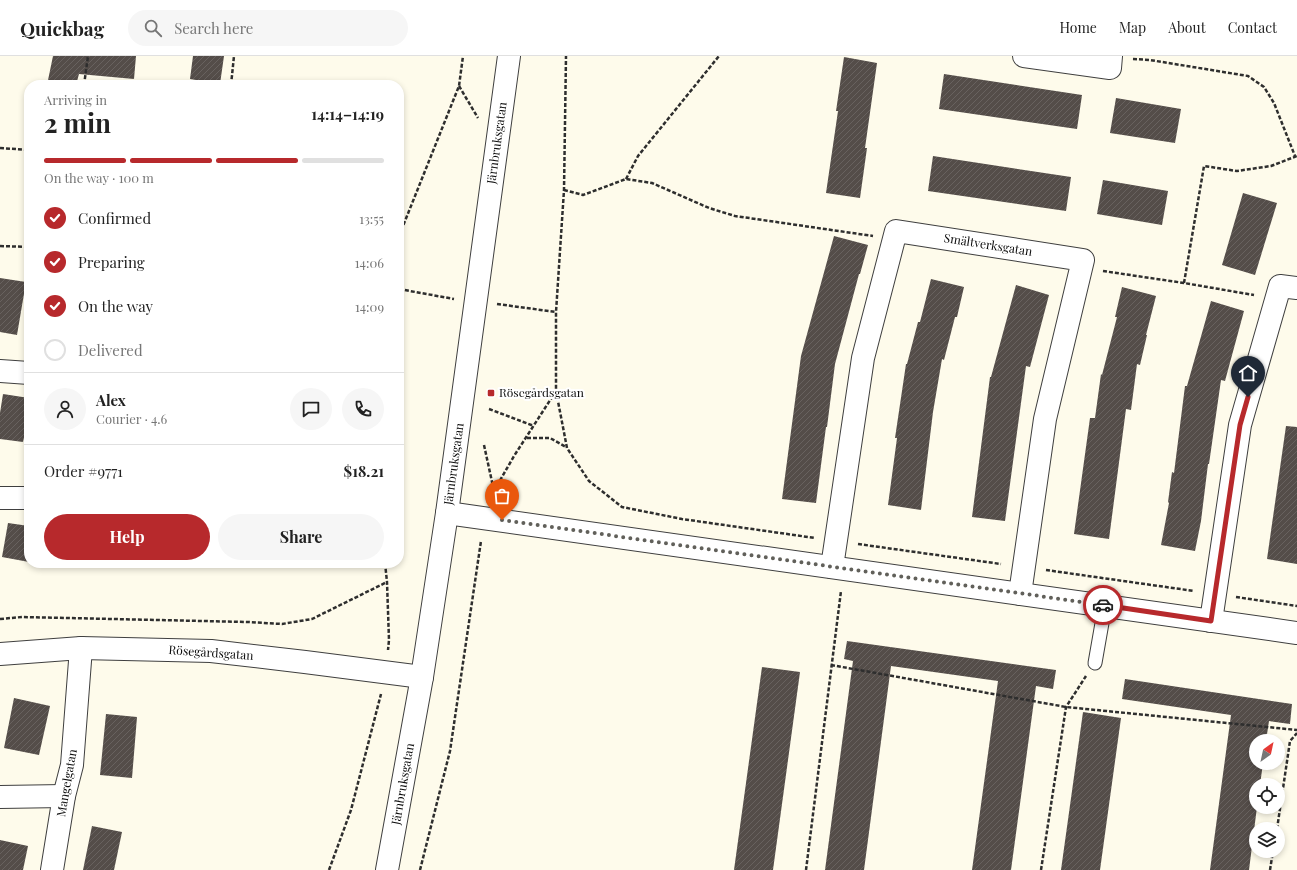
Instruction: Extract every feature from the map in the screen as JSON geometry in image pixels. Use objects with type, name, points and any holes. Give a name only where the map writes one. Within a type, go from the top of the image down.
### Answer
[{"type":"street","name":"Järnbruksgatan","points":[[387,870],[422,677],[447,513],[509,56]]},
{"type":"street","points":[[1024,56],[1110,68],[1111,57]]},
{"type":"street","points":[[838,568],[836,541],[863,358],[896,231]]},
{"type":"street","name":"Smältverksgatan","points":[[896,231],[1083,260],[1081,268]]},
{"type":"street","points":[[1020,594],[1045,419],[1081,268]]},
{"type":"street","points":[[1211,621],[1240,425],[1280,286],[1297,288]]},
{"type":"street","points":[[0,371],[24,373]]},
{"type":"street","points":[[0,498],[24,498]]},
{"type":"street","points":[[447,513],[1297,633]]},
{"type":"street","name":"Rösegårdsgatan","points":[[0,654],[81,648],[211,651],[422,677]]},
{"type":"street","name":"Mangelgatan","points":[[52,870],[64,796],[72,765],[81,648]]},
{"type":"street","points":[[0,796],[64,796]]},
{"type":"lane","points":[[1095,663],[1105,606]]},
{"type":"path","points":[[85,80],[88,56]]},
{"type":"path","points":[[232,80],[234,56]]},
{"type":"path","points":[[404,224],[459,86],[464,56]]},
{"type":"path","points":[[566,56],[564,190],[556,312],[556,391],[567,448],[589,481],[622,507],[682,519],[1297,606]]},
{"type":"path","points":[[626,178],[638,156],[719,56]]},
{"type":"path","points":[[1111,57],[1150,60],[1248,76],[1264,88],[1274,103],[1296,156],[1270,166],[1237,171],[1204,166],[1184,283]]},
{"type":"path","points":[[459,86],[480,123]]},
{"type":"path","points":[[0,148],[24,150]]},
{"type":"path","points":[[564,190],[583,195],[626,178],[652,183],[709,208],[735,216],[883,237],[896,231]]},
{"type":"path","points":[[0,246],[24,247]]},
{"type":"path","points":[[1081,268],[1184,283],[1276,299]]},
{"type":"path","points":[[404,290],[457,300]]},
{"type":"path","points":[[494,304],[556,312]]},
{"type":"path","points":[[420,870],[450,751],[480,547],[494,491],[514,456],[556,391]]},
{"type":"path","points":[[489,409],[534,426]]},
{"type":"path","points":[[527,438],[550,438],[567,448]]},
{"type":"path","points":[[484,445],[494,491]]},
{"type":"path","points":[[329,870],[351,810],[380,696],[389,640],[386,568]]},
{"type":"path","points":[[806,870],[831,665],[838,568]]},
{"type":"path","points":[[0,619],[30,617],[240,621],[282,624],[312,619],[387,582]]},
{"type":"path","points":[[1041,870],[1066,707],[1095,663]]},
{"type":"path","points":[[831,665],[1066,707],[1297,730]]},
{"type":"path","points":[[1278,822],[1290,741],[1297,733]]},
{"type":"path","points":[[1270,870],[1272,858]]},
{"type":"building","points":[[53,56],[136,56],[134,79],[79,74],[77,80],[48,80]]},
{"type":"building","points":[[193,56],[224,56],[221,80],[190,79]]},
{"type":"building","points":[[844,57],[877,63],[865,148],[867,148],[860,198],[826,193]]},
{"type":"building","points":[[944,74],[1082,95],[1077,129],[939,109]]},
{"type":"building","points":[[1116,98],[1181,109],[1175,143],[1110,133]]},
{"type":"building","points":[[933,156],[1071,177],[1066,211],[928,191]]},
{"type":"building","points":[[1103,180],[1168,191],[1162,225],[1097,214]]},
{"type":"building","points":[[1243,193],[1277,203],[1255,275],[1222,265]]},
{"type":"building","points":[[834,236],[868,245],[835,364],[816,503],[782,499],[801,356]]},
{"type":"building","points":[[0,278],[24,282],[24,294],[17,335],[0,332]]},
{"type":"building","points":[[931,279],[964,287],[944,360],[942,359],[933,412],[921,510],[888,505],[897,438],[895,438],[906,364],[918,322],[920,322]]},
{"type":"building","points":[[1016,285],[1049,295],[1030,367],[1026,366],[1005,521],[972,517],[990,377]]},
{"type":"building","points":[[1122,287],[1156,296],[1140,365],[1137,364],[1131,410],[1126,409],[1109,539],[1074,534],[1090,418],[1095,418],[1101,374],[1102,375],[1117,317],[1115,317]]},
{"type":"building","points":[[1211,301],[1244,311],[1225,381],[1221,380],[1201,521],[1195,551],[1161,545],[1169,503],[1172,472],[1174,473],[1185,386],[1187,386]]},
{"type":"building","points":[[3,394],[24,397],[23,442],[0,439],[0,413]]},
{"type":"building","points":[[1286,426],[1297,427],[1297,564],[1267,559]]},
{"type":"building","points":[[8,523],[24,525],[24,561],[2,557]]},
{"type":"building","points":[[847,641],[1056,670],[1053,689],[1036,686],[1011,870],[972,870],[998,681],[891,666],[864,870],[825,870],[853,661],[844,659]]},
{"type":"building","points":[[762,667],[800,672],[773,870],[734,870]]},
{"type":"building","points":[[1125,679],[1292,704],[1290,724],[1269,721],[1267,734],[1249,734],[1249,770],[1262,770],[1261,778],[1249,778],[1249,814],[1256,814],[1255,822],[1249,822],[1249,858],[1251,858],[1249,870],[1210,870],[1231,715],[1122,699]]},
{"type":"building","points":[[14,698],[50,706],[39,755],[4,748]]},
{"type":"building","points":[[1083,712],[1121,718],[1100,870],[1061,870]]},
{"type":"building","points":[[106,714],[137,717],[132,778],[100,775]]},
{"type":"building","points":[[92,826],[122,832],[114,870],[83,870]]},
{"type":"building","points":[[0,840],[28,846],[23,870],[0,870]]},
{"type":"way so far","points":[[502,520],[1103,605]]},
{"type":"place","name":"Rösegårdsgatan","points":[[491,393]]},
{"type":"route","points":[[1103,605],[1211,621],[1240,425],[1248,397]]}]
